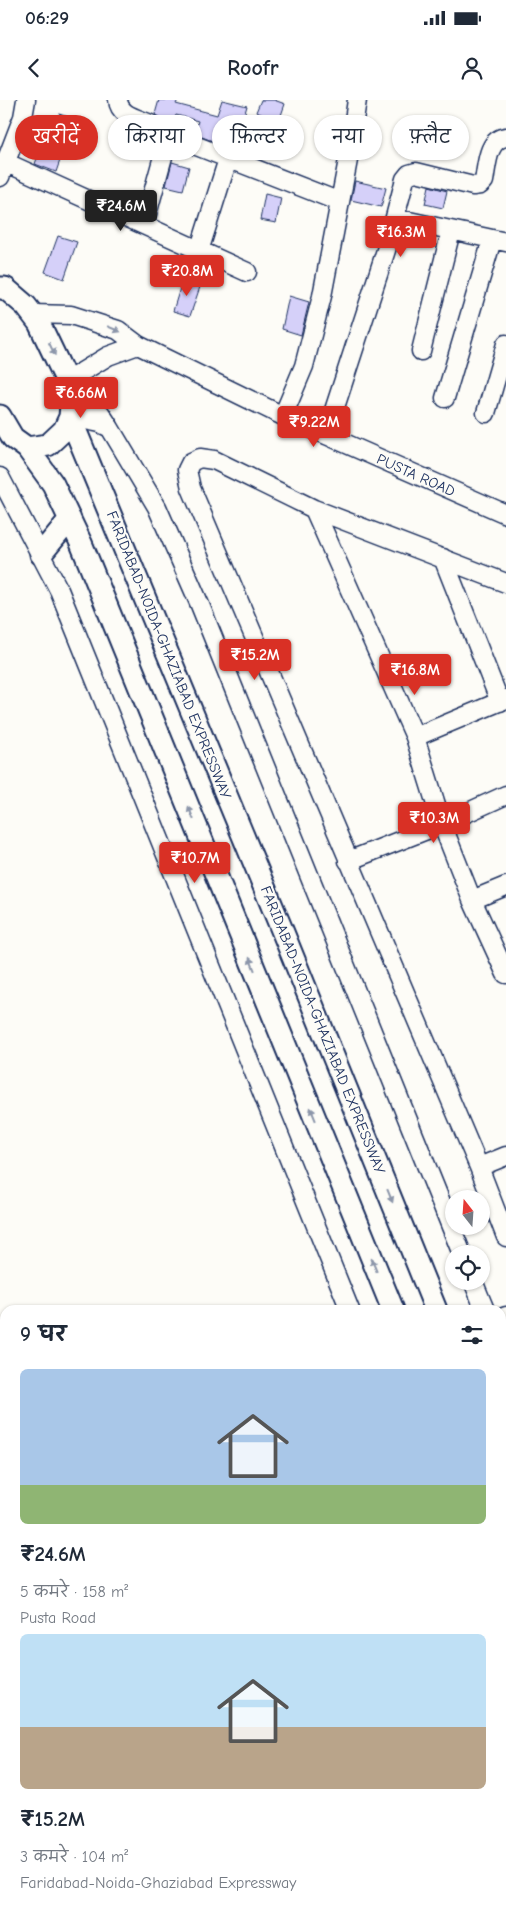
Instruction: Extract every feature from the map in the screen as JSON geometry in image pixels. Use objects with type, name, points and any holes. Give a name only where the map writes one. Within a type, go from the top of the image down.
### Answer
[{"type":"main road","points":[[2,287],[32,314],[39,323],[70,387]]},
{"type":"main road","name":"FARIDABAD-NOIDA-GHAZIABAD EXPRESSWAY","points":[[70,387],[70,417],[286,939],[434,1305]]},
{"type":"main road","name":"FARIDABAD-NOIDA-GHAZIABAD EXPRESSWAY","points":[[27,448],[48,445],[64,430],[70,417]]},
{"type":"main road","points":[[1,418],[13,438],[27,448],[53,484],[70,519],[391,1305]]},
{"type":"main road","points":[[41,554],[70,519]]},
{"type":"street","points":[[26,100],[23,118],[3,170],[144,225],[247,272]]},
{"type":"street","points":[[118,100],[119,108],[129,115]]},
{"type":"street","points":[[283,416],[304,366],[322,296],[357,100]]},
{"type":"street","points":[[326,436],[395,218],[405,179],[409,174],[416,172],[473,186],[480,185],[484,181],[493,143],[498,138],[506,137]]},
{"type":"street","points":[[144,225],[161,160]]},
{"type":"street","points":[[199,251],[228,160]]},
{"type":"street","points":[[231,160],[340,202]]},
{"type":"street","points":[[395,218],[499,241],[445,398]]},
{"type":"street","points":[[421,351],[451,231]]},
{"type":"street","name":"PUSTA ROAD","points":[[32,314],[71,315],[118,330],[138,345],[283,416],[506,514]]},
{"type":"street","points":[[486,413],[506,344]]},
{"type":"street","points":[[138,345],[108,356],[70,387],[101,414],[157,507],[200,606],[458,1245]]},
{"type":"street","points":[[70,417],[100,423],[110,428]]},
{"type":"street","points":[[506,584],[314,509],[214,460],[200,458],[191,462],[187,470],[191,488],[479,1168],[506,1237]]},
{"type":"street","points":[[0,477],[59,590],[348,1305]]},
{"type":"street","points":[[314,509],[416,737],[442,824],[472,900],[506,974]]},
{"type":"street","points":[[416,737],[503,700],[443,558]]},
{"type":"street","points":[[348,861],[442,824],[506,795]]},
{"type":"street","points":[[472,900],[506,886]]},
{"type":"street","points":[[479,1168],[506,1156]]},
{"type":"street","points":[[477,1290],[483,1305]]},
{"type":"building","points":[[159,100],[178,100],[176,104],[217,115],[212,115],[212,141],[202,137],[202,115],[155,114]]},
{"type":"building","points":[[222,100],[247,106],[244,115],[217,115]]},
{"type":"building","points":[[261,100],[274,100],[285,104],[281,115],[264,115],[256,112]]},
{"type":"building","points":[[36,160],[60,160],[56,172],[35,164]]},
{"type":"building","points":[[172,162],[189,167],[183,190],[166,186]]},
{"type":"building","points":[[355,181],[386,188],[381,207],[351,200]]},
{"type":"building","points":[[429,186],[447,191],[443,208],[425,204]]},
{"type":"building","points":[[265,194],[281,198],[276,223],[260,220]]},
{"type":"building","points":[[58,236],[77,242],[64,279],[45,272]]},
{"type":"building","points":[[183,278],[201,284],[190,316],[173,311]]},
{"type":"building","points":[[289,296],[309,302],[301,335],[282,329]]}]
